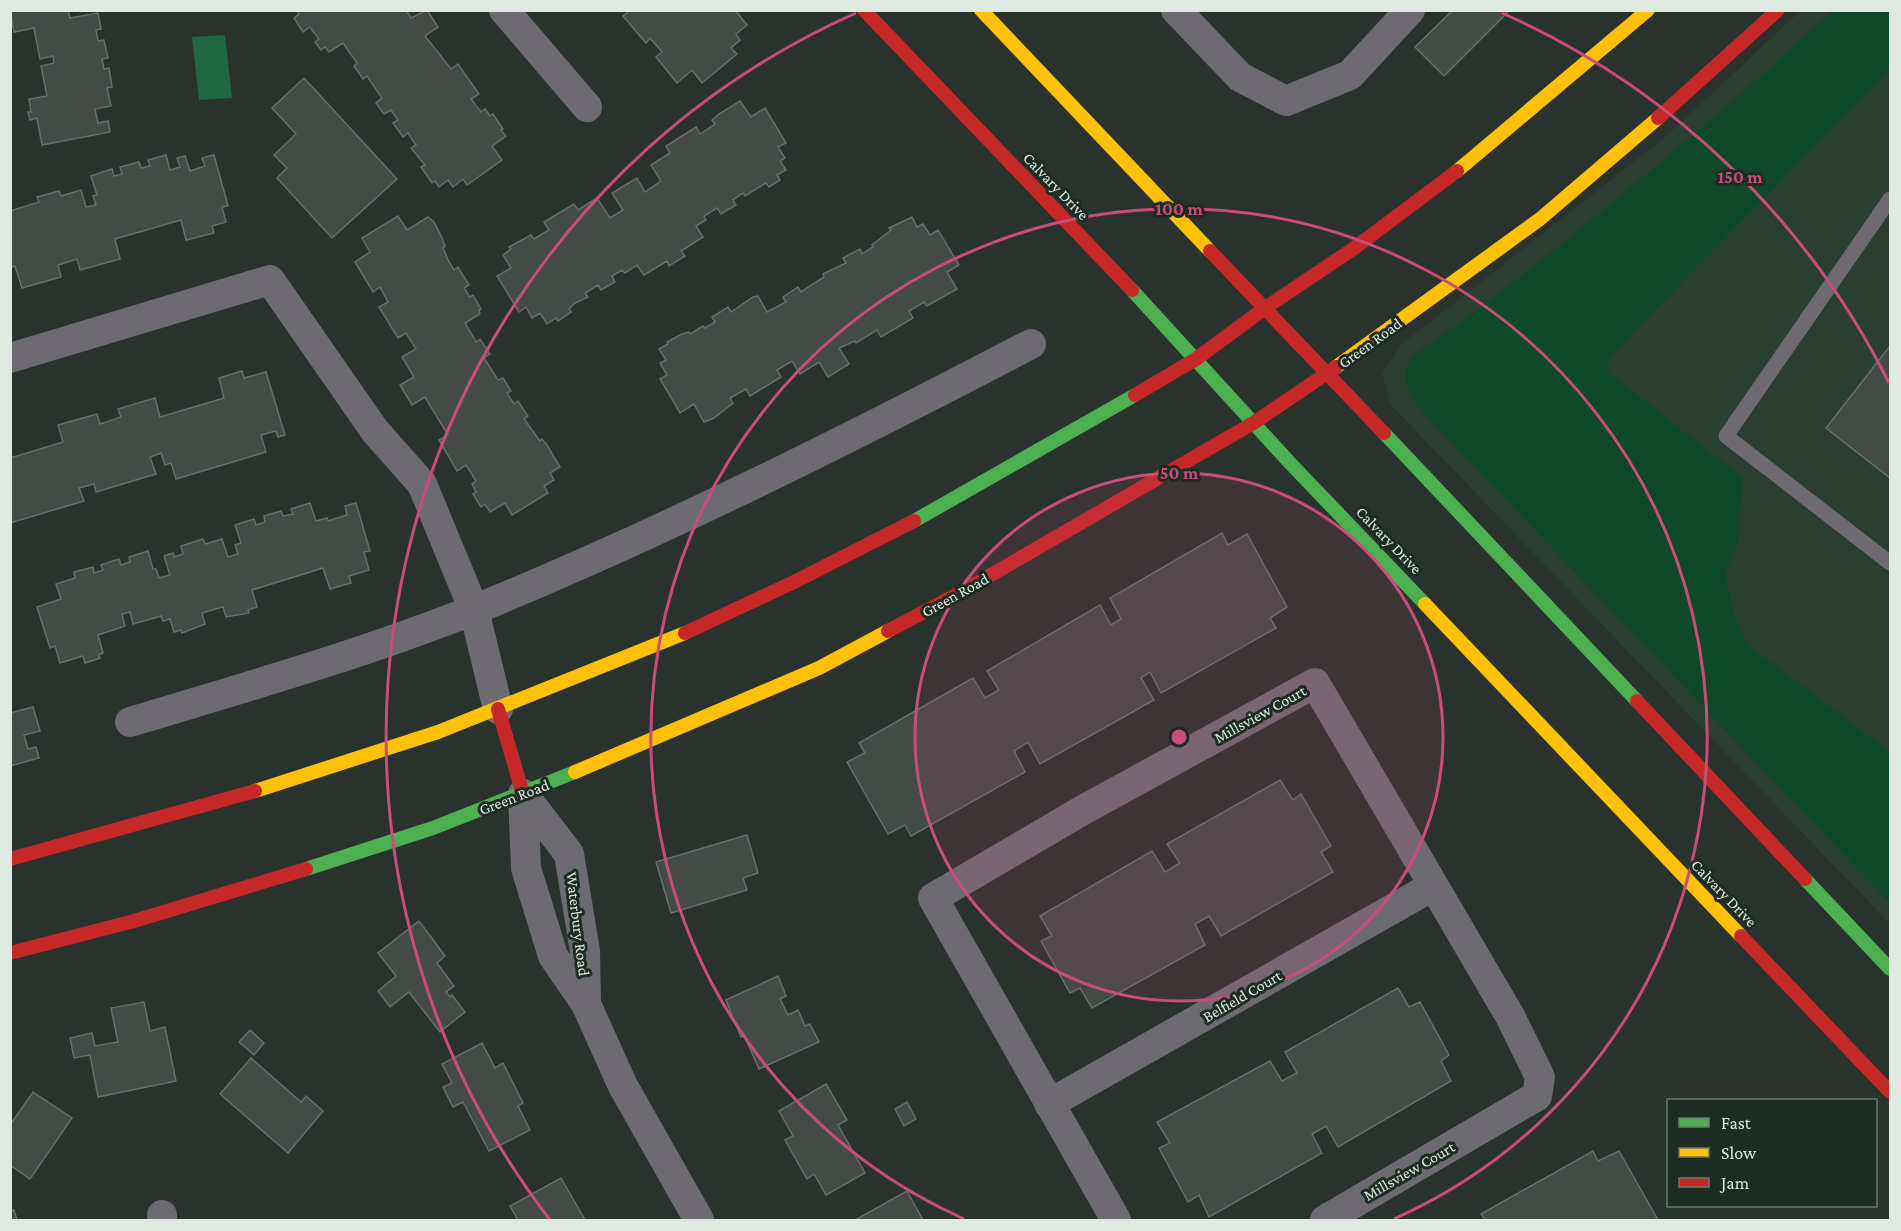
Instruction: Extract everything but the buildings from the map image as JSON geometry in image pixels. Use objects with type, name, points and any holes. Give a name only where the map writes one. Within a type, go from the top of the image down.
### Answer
[{"type":"street","points":[[504,10],[587,108]]},
{"type":"street","name":"Calvary Drive","points":[[864,10],[1196,359],[1290,463],[1330,502],[1890,1092]]},
{"type":"street","points":[[981,10],[1890,969]]},
{"type":"street","points":[[1176,10],[1240,77],[1286,101],[1350,75],[1410,10]]},
{"type":"street","points":[[10,859],[314,773],[498,709],[627,658],[794,582],[1022,462],[1196,359],[1265,308],[1353,249],[1455,173],[1648,10]]},
{"type":"street","name":"Green Road","points":[[10,953],[134,921],[320,866],[433,828],[523,794],[819,668],[958,594],[1255,422],[1327,374],[1540,219],[1665,113],[1778,10]]},
{"type":"street","points":[[10,358],[270,280],[375,431],[422,484],[474,609],[498,709],[523,794]]},
{"type":"street","points":[[130,722],[319,665],[474,609],[668,526],[834,447],[1031,344]]},
{"type":"street","name":"Millsview Court","points":[[1116,1221],[933,898],[1083,810],[1315,683],[1510,1016],[1540,1077],[1537,1096],[1324,1221]]},
{"type":"street","name":"Waterbury Road","points":[[523,794],[569,854],[585,951],[586,1004]]},
{"type":"street","name":"Waterbury Road","points":[[523,794],[526,868],[553,956],[586,1004],[623,1086],[699,1221]]},
{"type":"street","name":"Belfield Court","points":[[1049,1104],[1433,886]]},
{"type":"lane","points":[[1890,199],[1726,436],[1890,563]]},
{"type":"shaded area","points":[[1800,11],[1890,11],[1890,924],[1391,405],[1382,374],[1402,344],[1664,138]]},
{"type":"shaded area","points":[[1833,11],[1890,11],[1890,69],[1609,357],[1608,372],[1743,478],[1738,543],[1725,573],[1734,615],[1749,646],[1890,752],[1890,903],[1439,429],[1410,394],[1406,375],[1408,365],[1415,354],[1481,307],[1589,222],[1651,171]]},
{"type":"shaded area","points":[[225,35],[232,98],[199,100],[192,37]]},
{"type":"traffic: fast","points":[[1132,290],[1290,463],[1425,604]]},
{"type":"traffic: fast","points":[[914,521],[1135,395]]},
{"type":"traffic: fast","points":[[1384,433],[1637,701]]},
{"type":"traffic: fast","points":[[306,869],[433,828],[575,772]]},
{"type":"traffic: fast","points":[[1805,879],[1890,969]]},
{"type":"traffic: slow","points":[[981,10],[1210,251]]},
{"type":"traffic: slow","points":[[1457,171],[1648,10]]},
{"type":"traffic: slow","points":[[1336,367],[1540,219],[1658,118]]},
{"type":"traffic: slow","points":[[1425,604],[1741,936]]},
{"type":"traffic: slow","points":[[575,772],[819,668],[888,631]]},
{"type":"traffic: slow","points":[[255,791],[438,732],[685,633]]},
{"type":"traffic: jam","points":[[864,10],[1132,290]]},
{"type":"traffic: jam","points":[[1658,118],[1778,10]]},
{"type":"traffic: jam","points":[[1135,395],[1196,359],[1265,308],[1353,249],[1457,171]]},
{"type":"traffic: jam","points":[[1210,251],[1384,433]]},
{"type":"traffic: jam","points":[[888,631],[958,594],[1255,422],[1336,367]]},
{"type":"traffic: jam","points":[[685,633],[794,582],[914,521]]},
{"type":"traffic: jam","points":[[1637,701],[1805,879]]},
{"type":"traffic: jam","points":[[498,709],[523,794]]},
{"type":"traffic: jam","points":[[10,859],[255,791]]},
{"type":"traffic: jam","points":[[10,953],[134,921],[306,869]]},
{"type":"traffic: jam","points":[[1741,936],[1890,1092]]}]
